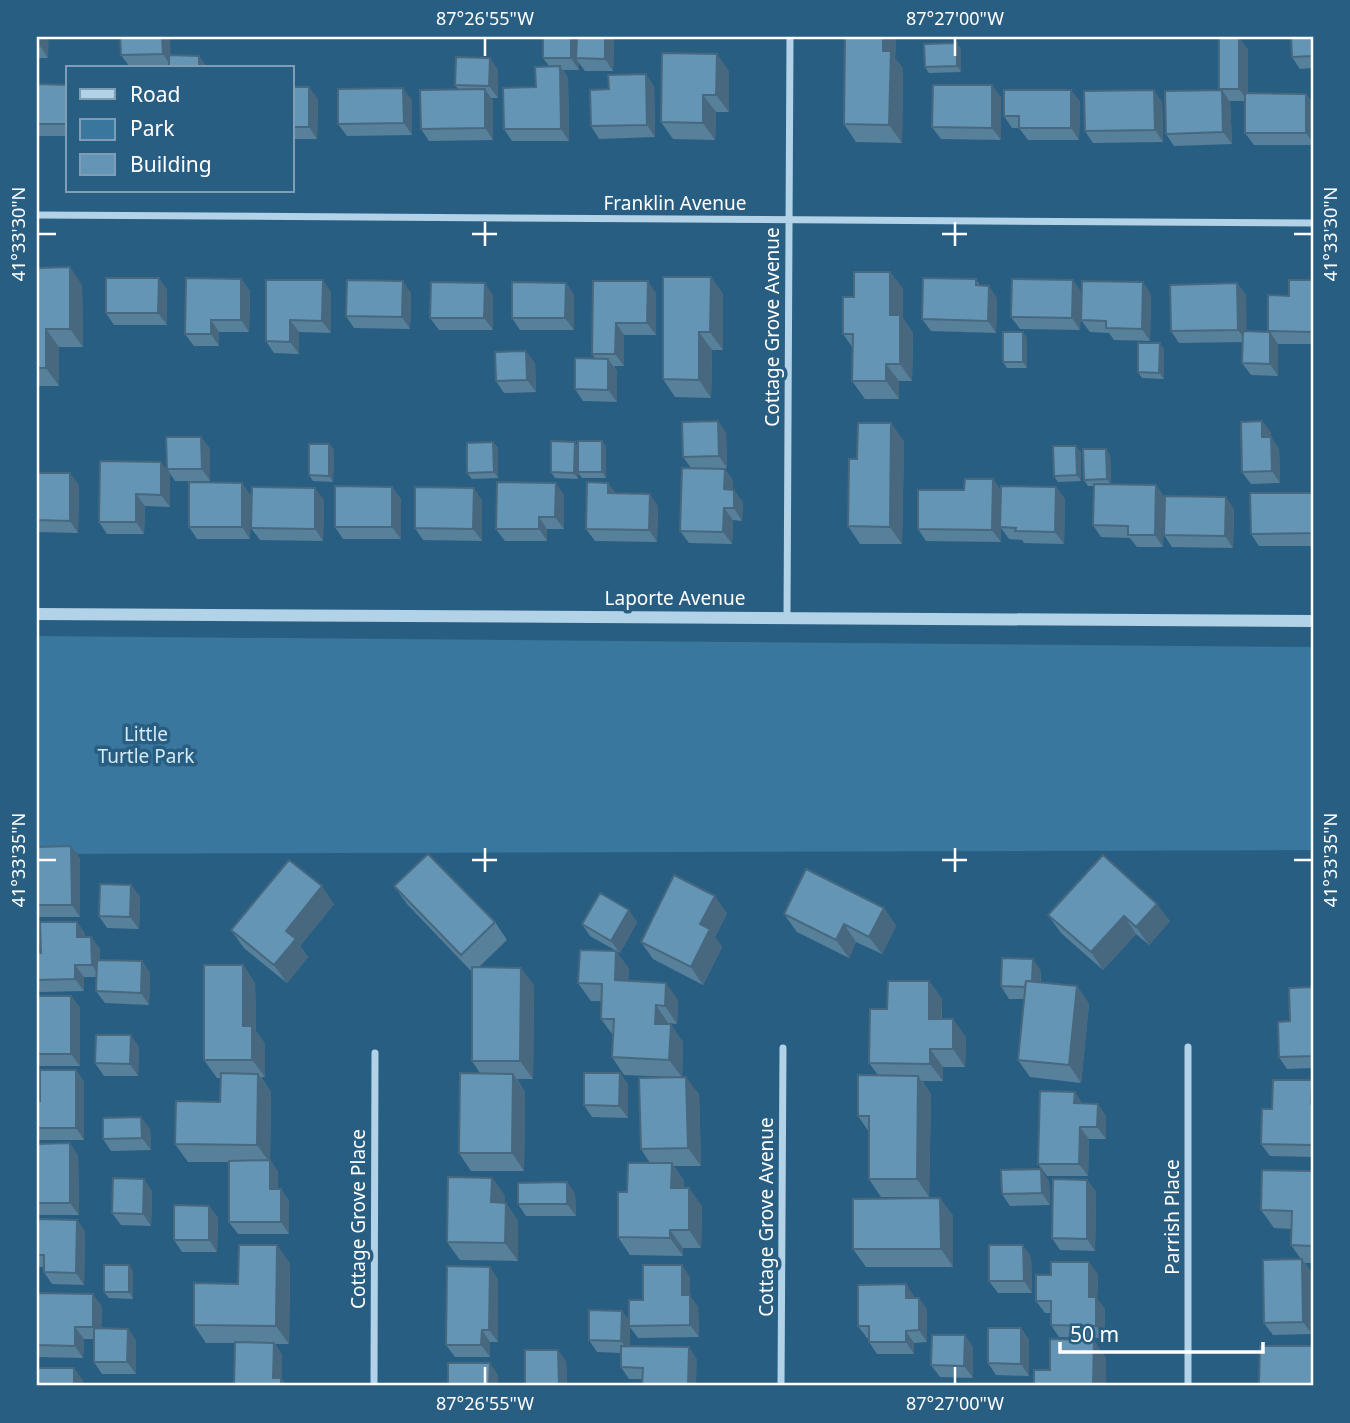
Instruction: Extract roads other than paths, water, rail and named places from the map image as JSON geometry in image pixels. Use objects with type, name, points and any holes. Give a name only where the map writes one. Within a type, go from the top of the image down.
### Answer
[{"type":"street","name":"Cottage Grove Avenue","points":[[787,617],[790,37]]},
{"type":"street","name":"Franklin Avenue","points":[[37,215],[1313,223]]},
{"type":"street","name":"Laporte Avenue","points":[[37,614],[1313,621]]},
{"type":"street","name":"Parrish Place","points":[[1188,1047],[1188,1386]]},
{"type":"street","name":"Cottage Grove Avenue","points":[[781,1386],[783,1048]]},
{"type":"street","name":"Cottage Grove Place","points":[[373,1386],[375,1053]]},
{"type":"park label","name":"Little Turtle Park","points":[[146,745]]}]
